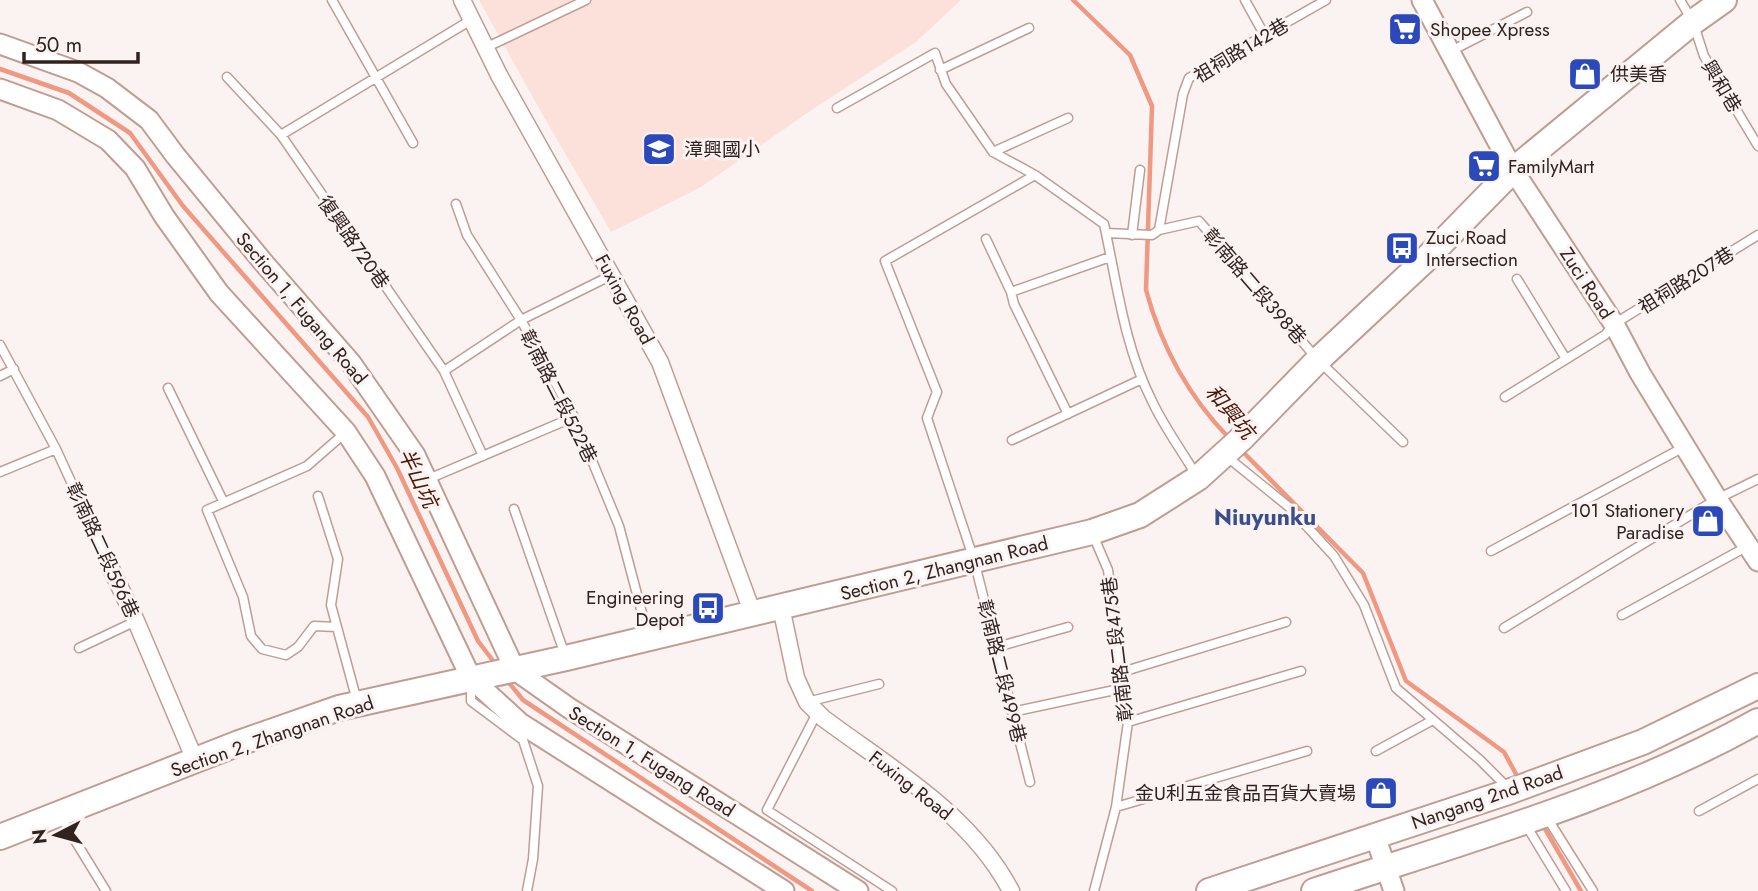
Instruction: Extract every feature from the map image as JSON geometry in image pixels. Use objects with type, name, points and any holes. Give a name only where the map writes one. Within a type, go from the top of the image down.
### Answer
[{"type":"main road","name":"Section 2, Zhangnan Road","points":[[0,837],[195,760],[357,704],[753,614],[1092,532],[1140,515],[1198,478],[1232,448],[1513,170],[1693,22],[1724,0]]},
{"type":"main road","name":"Nangang 2nd Road","points":[[1209,891],[1511,791],[1643,742],[1758,685]]},
{"type":"main road","name":"Nangang 2nd Road","points":[[1314,891],[1535,818],[1676,763],[1758,721]]},
{"type":"street","name":"Fuxing Road","points":[[461,0],[660,362],[753,614]]},
{"type":"street","name":"Zuci Road","points":[[1422,0],[1513,170],[1614,324],[1640,373],[1755,556]]},
{"type":"street","name":"Section 1, Fugang Road","points":[[0,44],[78,72],[107,88],[149,120],[263,262],[351,363],[415,455],[494,674],[569,708],[858,891]]},
{"type":"street","name":"Section 1, Fugang Road","points":[[0,89],[58,110],[108,140],[135,168],[164,216],[219,293],[346,432],[494,674],[520,723],[771,887]]},
{"type":"street","name":"彰南路二段596巷","points":[[105,556],[136,621],[195,760]]},
{"type":"street","points":[[781,607],[796,678],[812,707]]},
{"type":"street","name":"Fuxing Road","points":[[812,707],[941,806],[965,828],[1000,870],[1011,891]]},
{"type":"street","points":[[1375,836],[1394,891]]},
{"type":"lane","points":[[332,0],[413,143]]},
{"type":"lane","points":[[485,48],[586,0]]},
{"type":"lane","points":[[1245,0],[1265,36]]},
{"type":"lane","name":"祖祠路142巷","points":[[1155,233],[1182,94],[1189,78],[1326,0]]},
{"type":"lane","name":"興和巷","points":[[1680,0],[1693,22],[1704,56],[1758,146]]},
{"type":"lane","points":[[1451,51],[1527,12]]},
{"type":"lane","points":[[281,135],[471,20]]},
{"type":"lane","points":[[940,70],[1029,28]]},
{"type":"lane","points":[[837,108],[934,53],[946,84],[993,152],[1035,175],[1104,224],[1121,312],[1142,379],[1152,402],[1198,478]]},
{"type":"lane","name":"復興路720巷","points":[[227,77],[281,135],[444,371],[483,456]]},
{"type":"lane","points":[[993,152],[1068,118]]},
{"type":"lane","points":[[1132,235],[1140,170]]},
{"type":"lane","name":"彰南路二段499巷","points":[[1030,782],[974,560],[927,418],[937,392],[885,261],[1035,175]]},
{"type":"lane","name":"彰南路二段522巷","points":[[456,204],[467,235],[521,320],[574,417],[620,526],[649,639]]},
{"type":"lane","name":"彰南路二段398巷","points":[[1106,233],[1155,233],[1199,221],[1318,360]]},
{"type":"lane","name":"祖祠路207巷","points":[[1505,397],[1605,335],[1614,324],[1758,235]]},
{"type":"lane","points":[[986,239],[1014,304],[1068,414]]},
{"type":"lane","points":[[1011,292],[1110,257]]},
{"type":"lane","points":[[444,371],[521,320],[613,275]]},
{"type":"lane","points":[[1517,279],[1566,359]]},
{"type":"lane","name":"彰南路二段596巷","points":[[0,345],[56,449],[105,556]]},
{"type":"lane","points":[[1318,360],[1403,442]]},
{"type":"lane","points":[[0,376],[14,369]]},
{"type":"lane","points":[[1012,440],[1142,379]]},
{"type":"lane","points":[[168,388],[223,501]]},
{"type":"lane","points":[[426,480],[574,417]]},
{"type":"lane","points":[[337,626],[314,626],[298,647],[286,655],[262,649],[251,636],[243,597],[207,510],[307,466],[346,432]]},
{"type":"lane","points":[[1491,551],[1686,445]]},
{"type":"lane","points":[[1232,448],[1334,556],[1364,606],[1396,688],[1511,791]]},
{"type":"lane","points":[[0,472],[56,449]]},
{"type":"lane","points":[[1504,628],[1717,499],[1758,479]]},
{"type":"lane","points":[[318,496],[338,559],[331,605],[357,704]]},
{"type":"lane","points":[[514,509],[566,658]]},
{"type":"lane","name":"彰南路二段475巷","points":[[1092,532],[1108,570],[1128,722],[1116,807],[1094,891]]},
{"type":"lane","points":[[1622,615],[1755,556]]},
{"type":"lane","points":[[79,648],[136,621]]},
{"type":"lane","points":[[1122,672],[1286,622]]},
{"type":"lane","points":[[997,646],[1068,627]]},
{"type":"lane","points":[[1128,722],[1301,671]]},
{"type":"lane","points":[[494,674],[471,701],[523,740],[538,786],[533,859],[527,891]]},
{"type":"lane","points":[[879,684],[812,707],[767,810],[892,891]]},
{"type":"lane","points":[[1012,712],[1124,688]]},
{"type":"lane","points":[[1376,751],[1433,720]]},
{"type":"lane","points":[[1116,807],[1307,751]]},
{"type":"lane","points":[[1699,811],[1758,779]]},
{"type":"lane","points":[[59,813],[106,891]]},
{"type":"lane","points":[[1535,818],[1566,891]]},
{"type":"lane","points":[[1535,818],[1593,891]]},
{"type":"shaded area","name":"漳興國小","points":[[479,0],[961,0],[916,42],[701,187],[611,232]]},
{"type":"waterway","name":"和興坑","points":[[1073,0],[1130,55],[1152,106],[1146,290],[1160,331],[1178,369],[1201,405],[1229,438]]},
{"type":"waterway","name":"半山坑","points":[[0,69],[69,93],[130,133],[183,206],[368,417],[397,468],[478,641],[497,666]]},
{"type":"waterway","name":"和興坑","points":[[1240,449],[1363,573],[1406,681],[1504,752],[1516,774]]},
{"type":"waterway","name":"半山坑","points":[[506,679],[523,700],[812,891]]},
{"type":"waterway","name":"和興坑","points":[[1544,827],[1581,891]]},
{"type":"place","name":"Shopee Xpress","points":[[1405,29]]},
{"type":"place","name":"供美香","points":[[1585,74]]},
{"type":"place","name":"漳興國小","points":[[659,149]]},
{"type":"place","name":"FamilyMart","points":[[1484,166]]},
{"type":"place","name":"Zuci Road Intersection","points":[[1402,248]]},
{"type":"place","name":"101 Stationery Paradise","points":[[1708,521]]},
{"type":"place","name":"Engineering Depot","points":[[708,608]]},
{"type":"place","name":"金U利五金食品百貨大賣場","points":[[1381,793]]},
{"type":"district","name":"Niuyunku","points":[[1265,517]]}]
